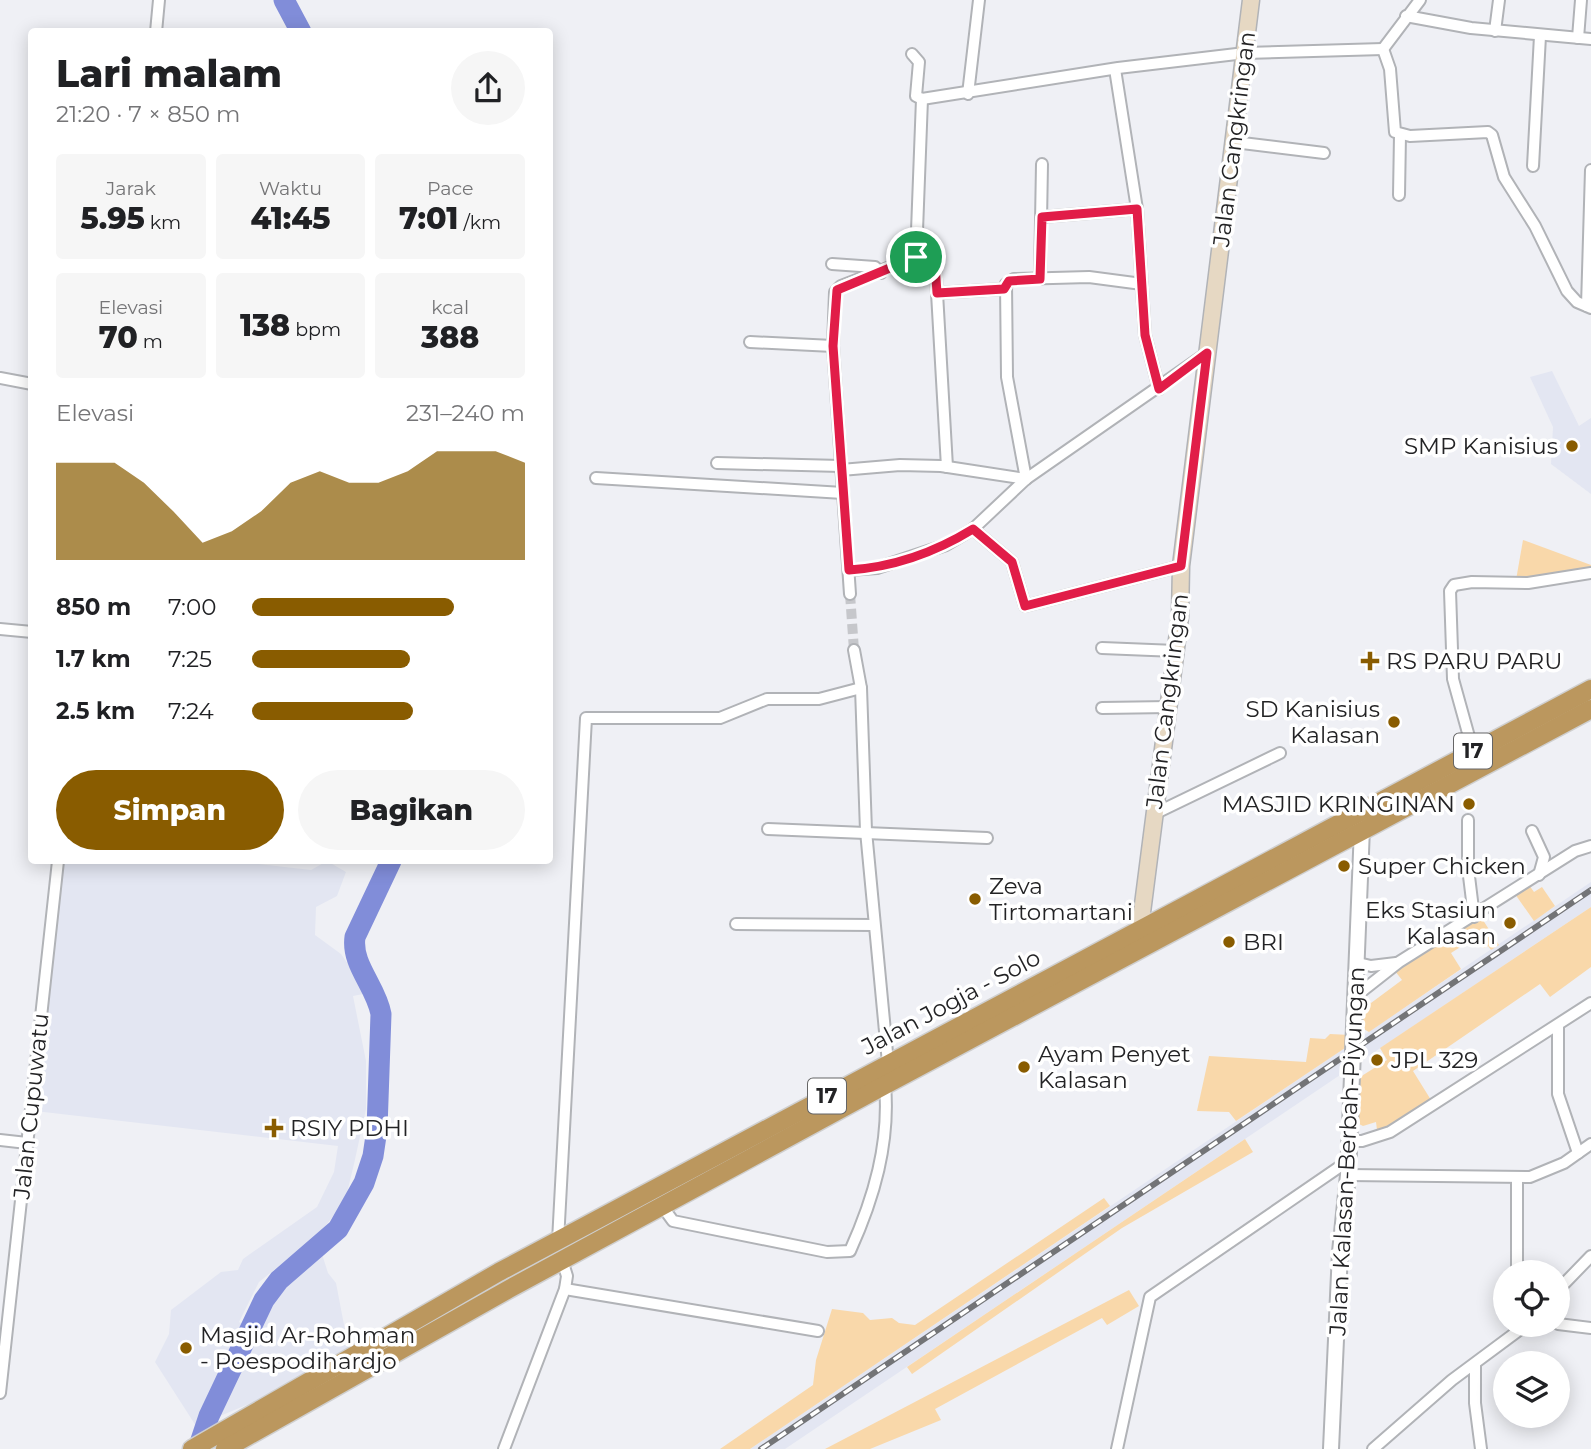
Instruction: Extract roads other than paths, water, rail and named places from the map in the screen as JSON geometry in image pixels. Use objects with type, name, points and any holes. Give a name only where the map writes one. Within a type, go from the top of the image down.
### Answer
[{"type":"highway","name":"Jalan Jogja - Solo","points":[[192,1449],[356,1352],[499,1272],[888,1063],[1144,935],[1358,820],[1473,751],[1591,690]]},
{"type":"highway","name":"Jalan Jogja - Solo","points":[[1358,820],[1591,709]]},
{"type":"highway","name":"Jalan Jogja - Solo","points":[[225,1449],[509,1289],[884,1085],[1144,935]]},
{"type":"highway","points":[[499,1272],[509,1289]]},
{"type":"main road","name":"Jalan Cangkringan","points":[[1144,935],[1154,814],[1176,651],[1181,566],[1251,0]]},
{"type":"street","points":[[156,28],[159,0]]},
{"type":"street","points":[[968,94],[979,0]]},
{"type":"street","points":[[1383,49],[1420,0]]},
{"type":"street","points":[[1495,31],[1499,0]]},
{"type":"street","points":[[1578,38],[1581,0]]},
{"type":"street","points":[[1406,16],[1495,31],[1591,39]]},
{"type":"street","points":[[1534,166],[1540,36]]},
{"type":"street","points":[[912,54],[919,62],[916,96],[922,99],[968,94],[1115,69],[1245,53],[1383,49]]},
{"type":"street","points":[[1383,49],[1390,67],[1394,129],[1400,135],[1399,195]]},
{"type":"street","points":[[1115,69],[1137,209],[1145,335],[1159,389]]},
{"type":"street","points":[[916,257],[922,99]]},
{"type":"street","points":[[1400,135],[1488,132],[1492,135],[1507,185],[1535,226],[1567,291],[1577,302],[1589,307],[1591,170]]},
{"type":"street","points":[[1234,142],[1324,153]]},
{"type":"street","points":[[1040,279],[1042,164]]},
{"type":"street","points":[[1042,217],[1137,209]]},
{"type":"street","points":[[850,594],[833,346],[835,292],[841,286],[916,257],[935,264],[947,467]]},
{"type":"street","points":[[832,264],[875,267],[881,272]]},
{"type":"street","points":[[1026,479],[1007,376],[1004,289],[1009,281],[1089,277],[1142,284]]},
{"type":"street","points":[[937,293],[1004,289]]},
{"type":"street","points":[[750,342],[833,346]]},
{"type":"street","points":[[849,570],[877,568],[917,558],[973,529],[1026,479],[1159,389],[1207,353]]},
{"type":"street","points":[[0,378],[28,383]]},
{"type":"street","points":[[717,463],[841,468],[900,465],[947,467],[1026,479]]},
{"type":"street","points":[[596,478],[844,494]]},
{"type":"street","points":[[973,529],[1012,562],[1025,606],[1181,566]]},
{"type":"street","points":[[1473,751],[1452,679],[1450,591],[1454,585],[1472,582],[1528,583],[1591,573]]},
{"type":"street","points":[[0,629],[28,632]]},
{"type":"street","points":[[1102,648],[1176,651]]},
{"type":"street","points":[[854,650],[861,688],[866,831],[888,1063]]},
{"type":"street","points":[[558,1241],[583,725],[586,718],[720,718],[767,699],[819,699],[861,688]]},
{"type":"street","points":[[1102,708],[1169,707]]},
{"type":"street","points":[[1154,814],[1280,753]]},
{"type":"street","name":"Jalan Kalasan-Berbah-Piyungan","points":[[1331,1449],[1340,1252],[1348,1168],[1357,995],[1358,820]]},
{"type":"street","points":[[1468,820],[1468,868],[1474,917]]},
{"type":"street","points":[[768,829],[987,838]]},
{"type":"street","points":[[1532,831],[1544,857],[1539,875]]},
{"type":"street","points":[[1357,995],[1399,962],[1575,851],[1591,846]]},
{"type":"street","name":"Jalan Cupuwatu","points":[[0,1393],[58,864]]},
{"type":"street","points":[[736,924],[874,925]]},
{"type":"street","points":[[1358,963],[1371,966],[1399,962]]},
{"type":"street","points":[[1349,1141],[1362,1141],[1390,1132],[1558,1027],[1591,1003]]},
{"type":"street","points":[[1558,1027],[1558,1094],[1578,1153]]},
{"type":"street","points":[[662,1206],[673,1221],[827,1252],[850,1251],[865,1218],[880,1166],[885,1131],[884,1085]]},
{"type":"street","points":[[0,1140],[27,1143]]},
{"type":"street","points":[[1117,1449],[1150,1297],[1348,1168],[1517,1179],[1547,1171],[1591,1144]]},
{"type":"street","points":[[1517,1179],[1517,1260]]},
{"type":"street","points":[[1570,1278],[1591,1256]]},
{"type":"street","points":[[504,1449],[565,1289],[567,1276],[562,1260]]},
{"type":"street","points":[[565,1289],[818,1331]]},
{"type":"street","points":[[1570,1325],[1591,1328]]},
{"type":"street","points":[[1373,1449],[1452,1380],[1509,1337]]},
{"type":"street","points":[[1475,1365],[1475,1403],[1481,1449]]},
{"type":"waterway","points":[[284,0],[299,28]]},
{"type":"waterway","points":[[198,1449],[209,1416],[264,1300],[279,1280],[338,1229],[364,1183],[373,1156],[377,1129],[381,1014],[360,966],[355,937],[390,864]]},
{"type":"tunnel","points":[[850,594],[854,650]]},
{"type":"railway","points":[[761,1449],[1591,890]]},
{"type":"place","name":"SMP Kanisius","points":[[1572,446]]},
{"type":"place","name":"RS PARU PARU","points":[[1370,661]]},
{"type":"place","name":"SD Kanisius Kalasan","points":[[1394,722]]},
{"type":"place","name":"MASJID KRINGINAN","points":[[1469,804]]},
{"type":"place","name":"Super Chicken","points":[[1344,866]]},
{"type":"place","name":"Zeva Tirtomartani","points":[[975,899]]},
{"type":"place","name":"Eks Stasiun Kalasan","points":[[1510,923]]},
{"type":"place","name":"BRI","points":[[1229,942]]},
{"type":"place","name":"JPL 329","points":[[1377,1060]]},
{"type":"place","name":"Ayam Penyet Kalasan","points":[[1024,1067]]},
{"type":"place","name":"RSIY PDHI","points":[[274,1128]]},
{"type":"place","name":"Masjid Ar-Rohman - Poespodihardjo","points":[[186,1348]]}]
